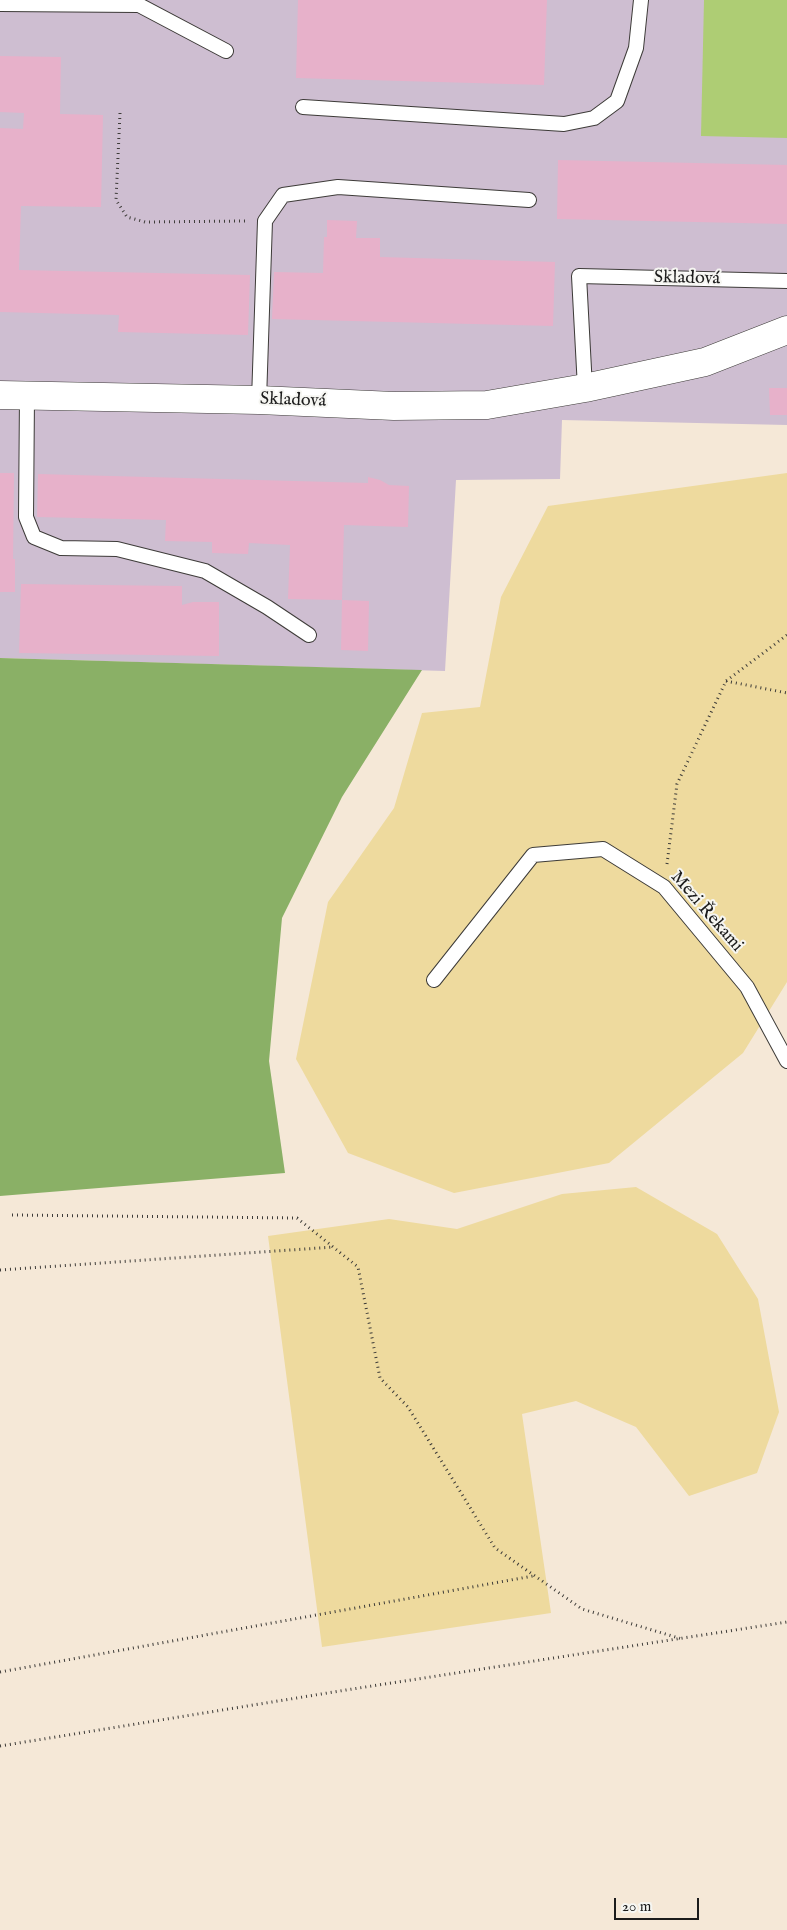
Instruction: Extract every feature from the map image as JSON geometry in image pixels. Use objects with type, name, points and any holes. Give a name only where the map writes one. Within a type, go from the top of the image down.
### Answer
[{"type":"street","name":"Skladová","points":[[0,396],[259,400],[394,406],[487,405],[585,388],[705,362],[787,330]]},
{"type":"lane","points":[[303,107],[564,124],[594,118],[617,101],[636,48],[641,0]]},
{"type":"lane","points":[[0,4],[138,5],[226,51]]},
{"type":"lane","points":[[259,400],[265,221],[283,195],[338,187],[529,200]]},
{"type":"lane","name":"Skladová","points":[[585,388],[579,276],[787,281]]},
{"type":"lane","points":[[27,396],[26,517],[34,537],[61,548],[118,550],[205,571],[267,607],[309,635]]},
{"type":"lane","name":"Mezi Řekami","points":[[434,980],[533,855],[603,848],[664,887],[747,987],[787,1061]]},
{"type":"path","points":[[120,113],[116,200],[127,217],[144,222],[265,221]]},
{"type":"path","points":[[664,887],[677,784],[726,681],[787,634]]},
{"type":"path","points":[[726,681],[787,693]]},
{"type":"path","points":[[12,1214],[297,1218],[358,1267],[380,1378],[408,1407],[496,1548],[582,1609],[682,1638]]},
{"type":"path","points":[[0,1270],[334,1247]]},
{"type":"path","points":[[0,1672],[534,1575]]},
{"type":"path","points":[[0,1746],[787,1622]]},
{"type":"shaded area","points":[[0,0],[787,0],[787,425],[562,420],[560,479],[456,480],[445,671],[0,658]]},
{"type":"green space","points":[[704,0],[787,0],[787,138],[701,136]]},
{"type":"green space","points":[[0,658],[422,670],[342,797],[282,918],[269,1061],[285,1173],[0,1196]]},
{"type":"sand","points":[[787,473],[787,982],[743,1053],[609,1163],[454,1193],[348,1153],[296,1059],[328,902],[394,808],[422,713],[480,707],[501,597],[548,506]]},
{"type":"sand","points":[[636,1187],[717,1234],[758,1299],[779,1412],[757,1473],[689,1496],[636,1427],[576,1401],[522,1414],[551,1613],[322,1647],[268,1236],[389,1219],[457,1229],[562,1194]]},
{"type":"building","points":[[298,0],[547,0],[544,85],[296,78]]},
{"type":"building","points":[[0,56],[61,57],[60,114],[103,115],[101,207],[21,206],[19,270],[250,275],[248,335],[118,332],[119,315],[0,312],[0,128],[23,129],[24,113],[0,112]]},
{"type":"building","points":[[558,160],[787,165],[787,224],[557,219]]},
{"type":"building","points":[[327,220],[357,221],[356,238],[380,238],[380,257],[555,262],[553,326],[272,319],[274,272],[323,273],[324,237],[327,237]]},
{"type":"building","points":[[769,388],[787,388],[787,415],[770,415]]},
{"type":"building","points":[[0,473],[14,473],[13,559],[15,559],[15,592],[0,592]]},
{"type":"building","points":[[38,474],[368,483],[368,477],[389,485],[409,486],[408,527],[344,525],[342,600],[288,599],[290,545],[249,543],[248,554],[212,553],[212,542],[165,541],[166,520],[37,517]]},
{"type":"building","points":[[21,584],[182,586],[182,605],[193,602],[219,602],[219,656],[19,653]]},
{"type":"building","points":[[342,600],[369,601],[368,651],[341,650]]}]
